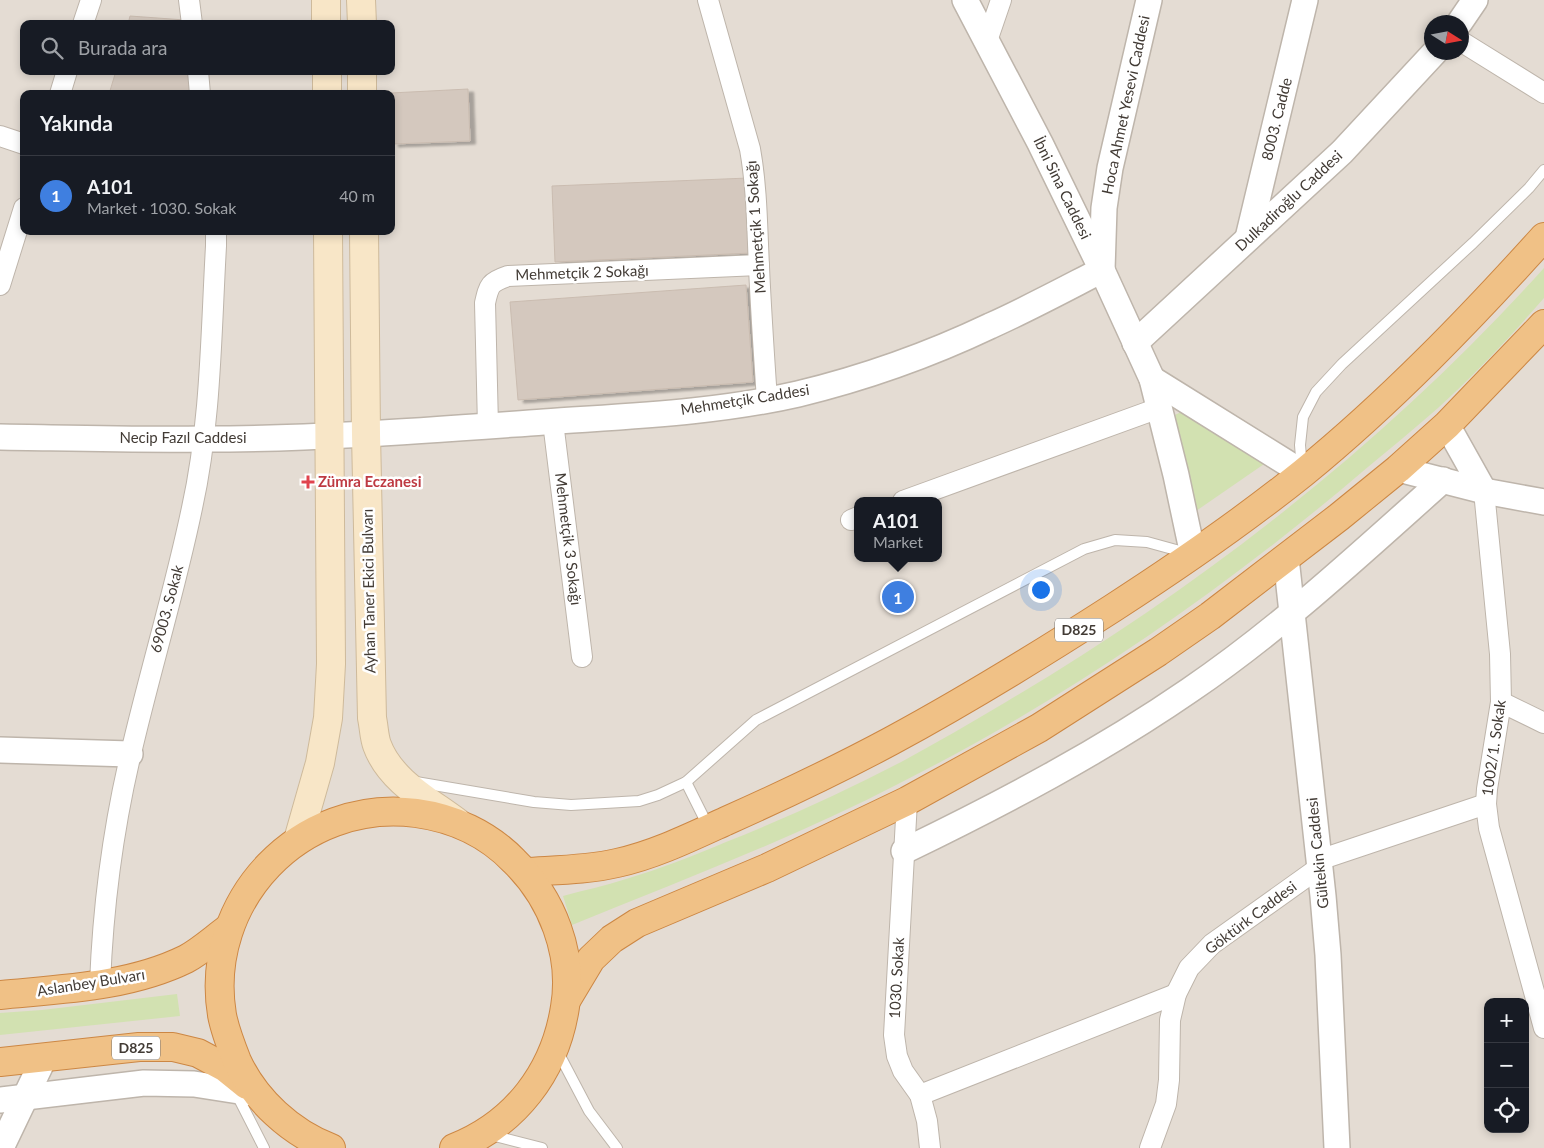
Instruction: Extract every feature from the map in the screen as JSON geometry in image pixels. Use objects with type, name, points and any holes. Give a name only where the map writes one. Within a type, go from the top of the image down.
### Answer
[{"type":"highway","name":"D825","points":[[525,872],[583,869],[618,863],[652,852],[709,829],[847,765],[987,688],[1193,555],[1303,473],[1410,377],[1492,294],[1544,237]]},
{"type":"highway","points":[[567,999],[590,959],[612,940],[637,923],[767,868],[907,801],[1039,728],[1210,616],[1398,468],[1447,425],[1544,324]]},
{"type":"highway","points":[[331,1148],[305,1141],[278,1116],[246,1092],[242,1070],[230,1043],[222,1015],[220,986],[222,956],[229,928],[241,902],[256,878],[275,858],[298,840],[322,826],[348,817],[376,812],[404,811],[431,815],[458,823],[483,836],[525,872],[542,895],[554,920],[563,946],[567,974],[567,999],[556,1047],[544,1073],[508,1117],[469,1143]]},
{"type":"highway","name":"Aslanbey Bulvarı","points":[[0,996],[100,984],[149,974],[188,958],[229,928]]},
{"type":"highway","name":"D825","points":[[0,1062],[139,1047],[173,1047],[198,1053],[226,1068],[246,1092]]},
{"type":"main road","points":[[326,0],[326,20]]},
{"type":"main road","points":[[362,0],[362,20]]},
{"type":"main road","points":[[327,75],[327,90]]},
{"type":"main road","points":[[362,75],[362,90]]},
{"type":"main road","points":[[298,840],[320,763],[328,718],[331,664],[328,235]]},
{"type":"main road","name":"Ayhan Taner Ekici Bulvarı","points":[[364,235],[372,718],[376,744],[385,763],[400,779],[458,823]]},
{"type":"street","points":[[84,20],[91,0]]},
{"type":"street","points":[[189,0],[192,20]]},
{"type":"street","name":"Mehmetçik 1 Sokağı","points":[[708,0],[750,149],[757,200],[767,400]]},
{"type":"street","name":"İbni Sina Caddesi","points":[[965,0],[1040,143],[1102,270],[1152,379],[1176,475],[1193,555]]},
{"type":"street","points":[[986,41],[1001,0]]},
{"type":"street","name":"Hoca Ahmet Yesevi Caddesi","points":[[1102,270],[1104,208],[1110,168],[1149,0]]},
{"type":"street","name":"8003. Cadde","points":[[1248,238],[1306,0]]},
{"type":"street","points":[[1465,15],[1475,0]]},
{"type":"street","points":[[1469,46],[1544,93]]},
{"type":"street","name":"Dulkadiroğlu Caddesi","points":[[1135,343],[1342,152],[1428,60]]},
{"type":"street","points":[[61,90],[66,75]]},
{"type":"street","points":[[198,75],[200,90]]},
{"type":"street","points":[[0,136],[20,143]]},
{"type":"street","points":[[0,285],[20,221]]},
{"type":"street","name":"69003. Sokak","points":[[100,984],[102,931],[107,888],[130,754],[193,507],[205,439],[216,235]]},
{"type":"street","name":"Mehmetçik 2 Sokağı","points":[[488,426],[485,303],[488,290],[495,280],[508,276],[759,265]]},
{"type":"street","name":"Mehmetçik Caddesi","points":[[366,434],[553,422],[698,410],[767,400],[838,383],[915,357],[991,326],[1102,270]]},
{"type":"street","points":[[1152,379],[1303,473]]},
{"type":"street","points":[[914,497],[1158,408]]},
{"type":"street","name":"Mehmetçik 3 Sokağı","points":[[553,422],[582,657]]},
{"type":"street","points":[[1447,425],[1484,491]]},
{"type":"street","name":"Necip Fazıl Caddesi","points":[[0,437],[205,439],[366,434]]},
{"type":"street","points":[[1398,468],[1484,491],[1544,502]]},
{"type":"street","points":[[904,851],[1046,779],[1138,725],[1191,690],[1292,613],[1443,480]]},
{"type":"street","name":"1002/1. Sokak","points":[[1484,491],[1500,654],[1501,702],[1486,804],[1489,828],[1544,1028]]},
{"type":"street","name":"Gültekin Caddesi","points":[[1286,558],[1328,955],[1336,1148]]},
{"type":"street","points":[[1501,702],[1544,723]]},
{"type":"street","points":[[0,750],[130,754]]},
{"type":"street","name":"1030. Sokak","points":[[907,801],[894,1035],[897,1056],[903,1071],[920,1095],[927,1121],[930,1148]]},
{"type":"street","name":"Göktürk Caddesi","points":[[1150,1148],[1166,1104],[1169,1080],[1170,1020],[1176,994],[1189,968],[1212,944],[1319,864],[1486,804]]},
{"type":"street","points":[[920,1095],[1176,994]]},
{"type":"street","points":[[1,1148],[44,1058]]},
{"type":"street","points":[[0,1100],[144,1083],[194,1084],[246,1092]]},
{"type":"lane","points":[[1303,473],[1300,445],[1303,417],[1316,392],[1349,358],[1522,195],[1544,170]]},
{"type":"lane","points":[[400,779],[534,802],[571,805],[639,801],[658,795],[686,782],[756,720],[1084,549],[1116,540],[1147,542],[1193,555]]},
{"type":"lane","points":[[686,782],[709,829]]},
{"type":"lane","points":[[556,1047],[588,1111],[618,1148]]},
{"type":"lane","points":[[246,1092],[264,1148]]},
{"type":"lane","points":[[469,1143],[542,1148]]},
{"type":"shaded area","points":[[0,0],[1544,0],[1544,1148],[0,1148]]},
{"type":"green space","points":[[1544,268],[1544,298],[1466,382],[1438,408],[1308,517],[1253,560],[1140,641],[1082,680],[1022,716],[962,750],[860,803],[738,858],[572,925],[563,896],[676,862],[816,804],[860,783],[916,754],[1006,702],[1080,657],[1152,609],[1292,505],[1358,450],[1423,392],[1485,331]]},
{"type":"green space","points":[[1181,412],[1267,462],[1196,511],[1175,415]]},
{"type":"green space","points":[[177,994],[180,1016],[0,1035],[0,1013]]},
{"type":"building","points":[[130,16],[185,20],[129,20]]},
{"type":"building","points":[[115,75],[191,75],[193,90],[110,90]]},
{"type":"building","points":[[468,89],[470,141],[395,144],[395,93]]},
{"type":"building","points":[[748,178],[751,253],[555,262],[552,186]]},
{"type":"building","points":[[746,285],[753,382],[518,400],[510,302]]},
{"type":"place","name":"Zümra Eczanesi","points":[[308,482]]},
{"type":"place","name":"A101","points":[[898,597]]}]
